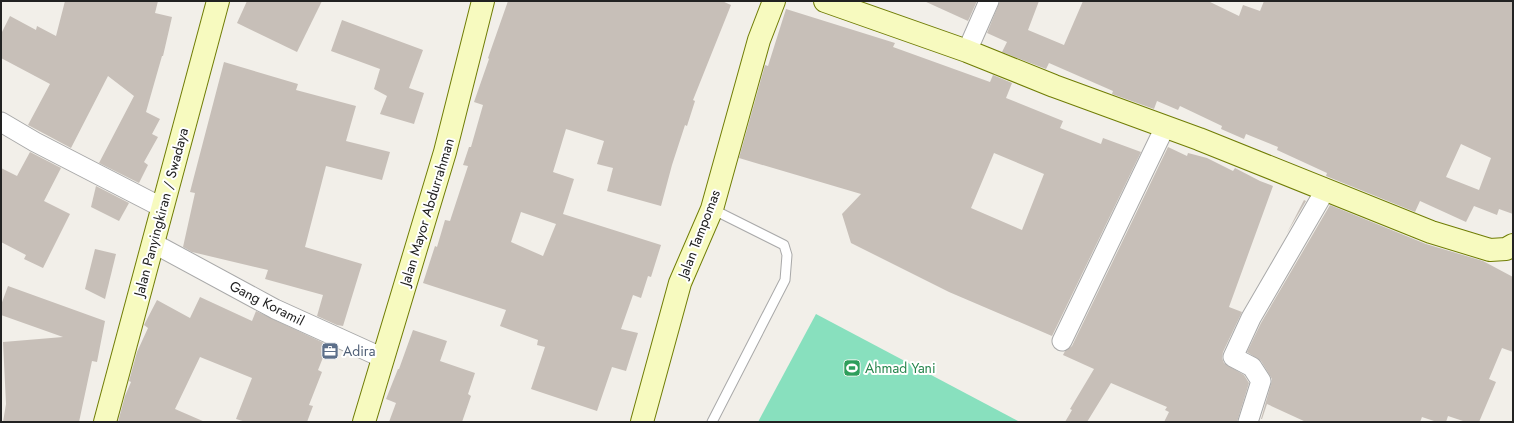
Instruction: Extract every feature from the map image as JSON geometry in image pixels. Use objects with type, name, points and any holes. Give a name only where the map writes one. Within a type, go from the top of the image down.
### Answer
[{"type":"street","name":"Jalan Panyingkiran / Swadaya","points":[[105,422],[218,1]]},
{"type":"street","name":"Jalan Mayor Abdurrahman","points":[[364,422],[445,152],[483,1]]},
{"type":"street","name":"Jalan Tampomas","points":[[642,422],[680,283],[712,209],[759,40],[774,1]]},
{"type":"street","points":[[825,1],[966,51],[1326,189],[1431,232],[1490,250],[1506,249],[1513,245]]},
{"type":"street","points":[[966,51],[989,1]]},
{"type":"street","points":[[1,122],[35,142],[163,208]]},
{"type":"street","points":[[1062,341],[1165,127]]},
{"type":"street","points":[[1248,422],[1261,381],[1252,368],[1233,357],[1251,318],[1326,189]]},
{"type":"street","name":"Gang Koramil","points":[[153,243],[275,309],[383,358]]},
{"type":"lane","points":[[712,209],[784,245],[787,255],[785,280],[712,422]]},
{"type":"green space","name":"Ahmad Yani","points":[[816,314],[1020,422],[758,422]]},
{"type":"building","points":[[65,1],[158,1],[155,13],[172,17],[163,56],[146,112],[160,119],[152,134],[158,137],[144,162],[148,165],[139,183],[99,163],[134,96],[108,76],[71,148],[28,125],[50,84],[1,58],[1,34],[10,16],[36,30],[37,26],[56,36]]},
{"type":"building","points":[[247,1],[322,1],[297,52],[237,23]]},
{"type":"building","points":[[508,1],[722,1],[731,5],[693,100],[695,101],[687,126],[685,125],[672,165],[661,206],[607,191],[613,168],[597,164],[604,141],[566,129],[553,172],[574,179],[563,214],[661,245],[651,277],[648,276],[641,298],[633,295],[621,329],[638,333],[626,371],[612,367],[597,411],[531,389],[545,347],[537,345],[538,340],[500,326],[506,310],[423,283],[435,246],[437,247],[445,220],[450,221],[468,166],[463,165],[469,147],[471,147],[483,105],[474,102],[489,59],[488,58]],"holes":[[[521,212],[556,224],[543,256],[511,242]]]},
{"type":"building","points":[[924,1],[977,1],[968,21]]},
{"type":"building","points":[[1000,1],[1039,1],[1028,30],[1064,45],[1083,1],[1208,1],[1239,16],[1243,5],[1260,11],[1264,1],[1513,1],[1513,214],[1499,209],[1497,215],[1474,206],[1466,222],[1420,201],[1415,212],[1326,176],[1327,173],[1277,150],[1278,147],[1246,134],[1244,139],[1221,129],[1222,126],[1180,106],[1178,110],[1157,101],[1154,109],[1112,94],[1113,91],[1049,63],[1046,69],[1002,52],[1007,42],[987,33]],"holes":[[[1461,144],[1491,158],[1479,190],[1446,177]]]},
{"type":"building","points":[[786,9],[895,43],[893,47],[990,82],[993,75],[1012,83],[1006,98],[1063,121],[1060,128],[1101,144],[1103,138],[1141,152],[1052,336],[949,292],[851,243],[842,214],[861,194],[739,158],[765,65],[768,66]],"holes":[[[994,153],[1044,174],[1022,230],[971,208]]]},
{"type":"building","points":[[342,20],[423,50],[409,88],[424,93],[414,124],[380,114],[387,96],[374,89],[380,69],[331,51]]},
{"type":"building","points":[[224,62],[298,84],[296,90],[356,106],[346,141],[390,152],[382,180],[326,166],[305,247],[362,264],[343,326],[337,325],[317,316],[323,295],[265,279],[268,270],[192,252],[183,247],[195,193],[190,192]]},
{"type":"building","points":[[1168,147],[1187,156],[1188,153],[1207,158],[1233,171],[1235,168],[1273,186],[1229,307],[1242,312],[1223,352],[1222,358],[1224,363],[1244,375],[1249,383],[1237,422],[1164,422],[1169,412],[1165,410],[1167,407],[1111,383],[1087,422],[1065,422],[1072,410],[1070,409],[1094,369],[1063,355],[1065,351],[1072,346]]},
{"type":"building","points":[[30,152],[61,168],[44,201],[70,214],[43,268],[24,259],[26,255],[1,242],[1,168],[17,176]]},
{"type":"building","points":[[96,186],[129,203],[119,221],[91,207]]},
{"type":"building","points":[[1304,200],[1306,201],[1287,233]]},
{"type":"building","points":[[1330,205],[1426,244],[1483,261],[1513,277],[1513,352],[1502,348],[1489,379],[1496,382],[1479,422],[1466,422],[1448,416],[1446,422],[1437,422],[1422,417],[1420,422],[1306,422],[1267,404],[1261,419],[1272,379],[1261,361],[1247,352],[1261,323]]},
{"type":"building","points":[[95,249],[116,254],[105,299],[85,289]]},
{"type":"building","points":[[8,286],[105,321],[97,362],[92,361],[79,422],[3,422],[6,404],[3,342],[63,337],[1,315],[1,305]]},
{"type":"building","points":[[200,297],[252,321],[256,311],[328,345],[318,370],[322,372],[309,405],[313,406],[307,422],[246,422],[236,419],[252,378],[200,357],[175,409],[205,422],[118,422],[125,396],[131,382],[129,381],[137,352],[148,328],[144,325],[157,300],[190,318]]},
{"type":"building","points":[[413,330],[447,341],[440,361],[475,373],[468,394],[471,396],[462,422],[389,422],[396,403],[386,399]]},
{"type":"place","name":"Adira","points":[[330,351]]},
{"type":"place","name":"Ahmad Yani","points":[[852,368]]}]
